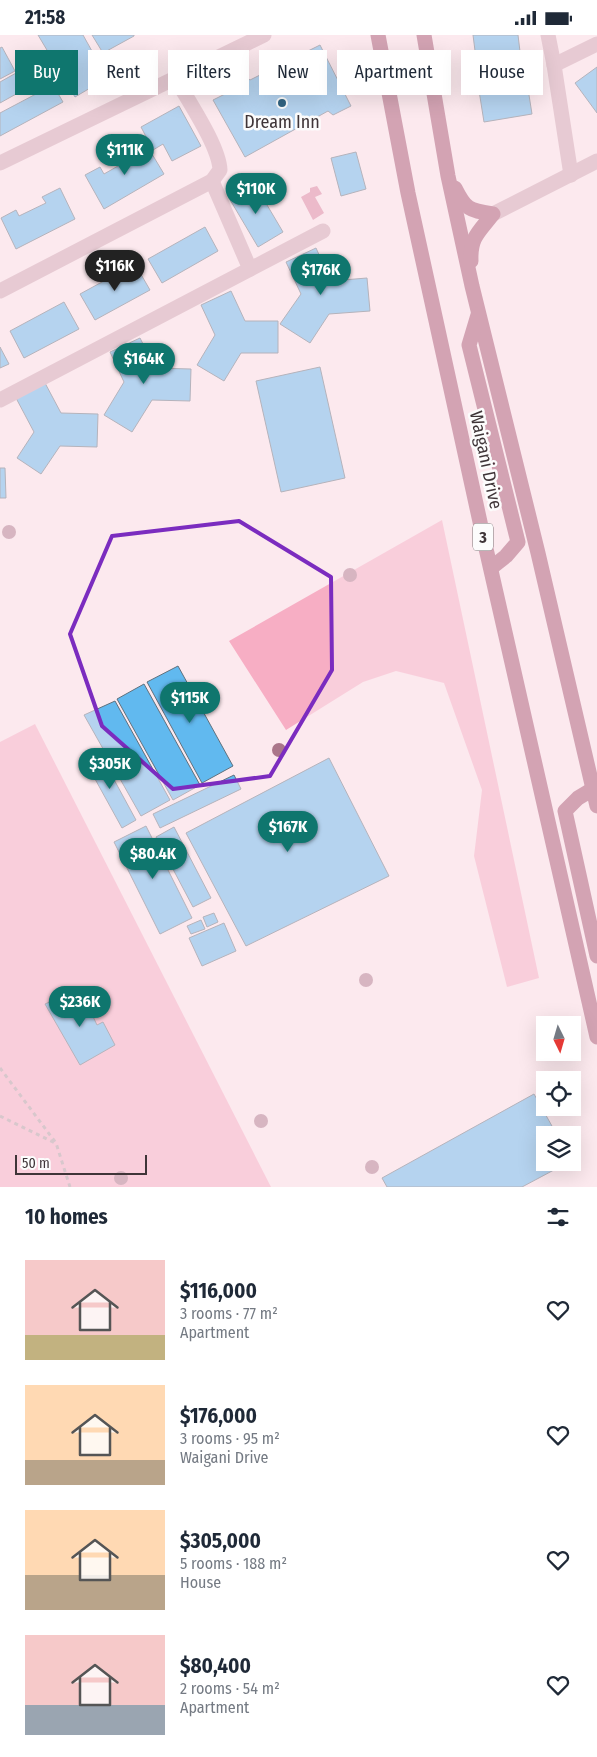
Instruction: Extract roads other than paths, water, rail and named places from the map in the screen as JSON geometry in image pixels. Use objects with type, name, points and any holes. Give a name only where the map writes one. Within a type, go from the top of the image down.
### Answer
[{"type":"highway","name":"Waigani Drive","points":[[378,35],[408,193],[597,1037]]},
{"type":"highway","name":"Waigani Drive","points":[[424,35],[448,176],[478,314],[538,553],[597,806]]},
{"type":"highway","points":[[448,176],[463,204],[474,211],[493,214]]},
{"type":"highway","points":[[472,286],[471,249],[474,237],[493,214]]},
{"type":"highway","points":[[478,314],[469,345],[518,542],[506,556],[491,568]]},
{"type":"highway","points":[[593,789],[578,798],[564,811],[597,956]]},
{"type":"street","points":[[234,50],[264,35]]},
{"type":"street","points":[[548,35],[571,175]]},
{"type":"street","points":[[554,65],[597,44]]},
{"type":"street","points":[[0,163],[168,83]]},
{"type":"street","points":[[0,291],[212,181],[220,170],[220,160],[185,95]]},
{"type":"street","points":[[493,214],[597,161]]},
{"type":"street","points":[[212,181],[250,269]]},
{"type":"street","points":[[0,400],[323,231]]},
{"type":"place","name":"Dream Inn","points":[[282,103]]}]
